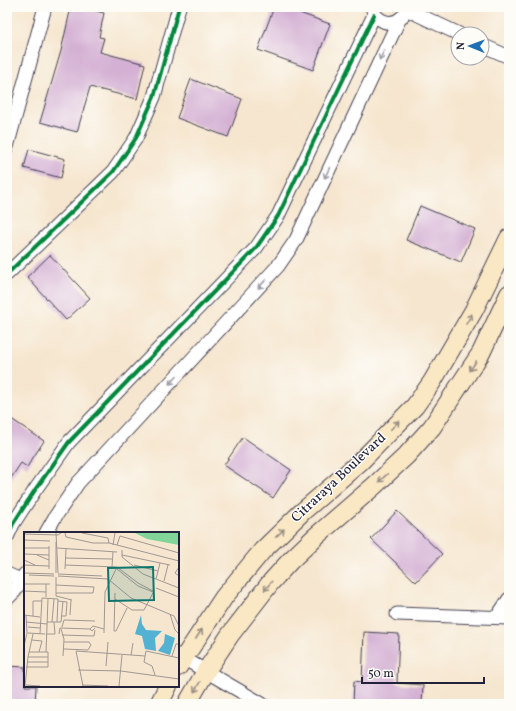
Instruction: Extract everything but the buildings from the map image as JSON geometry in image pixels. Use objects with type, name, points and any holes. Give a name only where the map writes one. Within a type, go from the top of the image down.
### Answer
[{"type":"main road","name":"Citraraya Boulevard","points":[[180,660],[224,596],[262,551],[302,512],[360,462],[414,406],[432,382],[466,324],[509,238]]},
{"type":"main road","name":"Citraraya Boulevard","points":[[187,704],[206,671],[230,635],[271,582],[315,537],[406,456],[432,427],[481,353],[509,294]]},
{"type":"main road","points":[[159,704],[168,687]]},
{"type":"street","points":[[7,148],[44,7]]},
{"type":"street","points":[[7,274],[113,172],[136,138],[154,97],[179,7]]},
{"type":"street","points":[[47,532],[78,483],[278,266],[296,240],[406,8],[450,30]]},
{"type":"street","points":[[373,11],[379,20],[392,22],[399,20]]},
{"type":"street","points":[[7,537],[13,524],[35,490],[69,442],[256,248],[278,216],[373,11]]},
{"type":"street","points":[[490,49],[509,57]]},
{"type":"street","points":[[7,574],[24,579],[7,599]]},
{"type":"street","points":[[397,614],[503,618],[509,599]]},
{"type":"street","points":[[180,660],[206,671],[262,704]]},
{"type":"cycle path","points":[[7,274],[113,172],[136,138],[154,97],[179,7]]},
{"type":"cycle path","points":[[7,537],[13,524],[35,490],[69,442],[256,248],[278,216],[374,15]]}]
